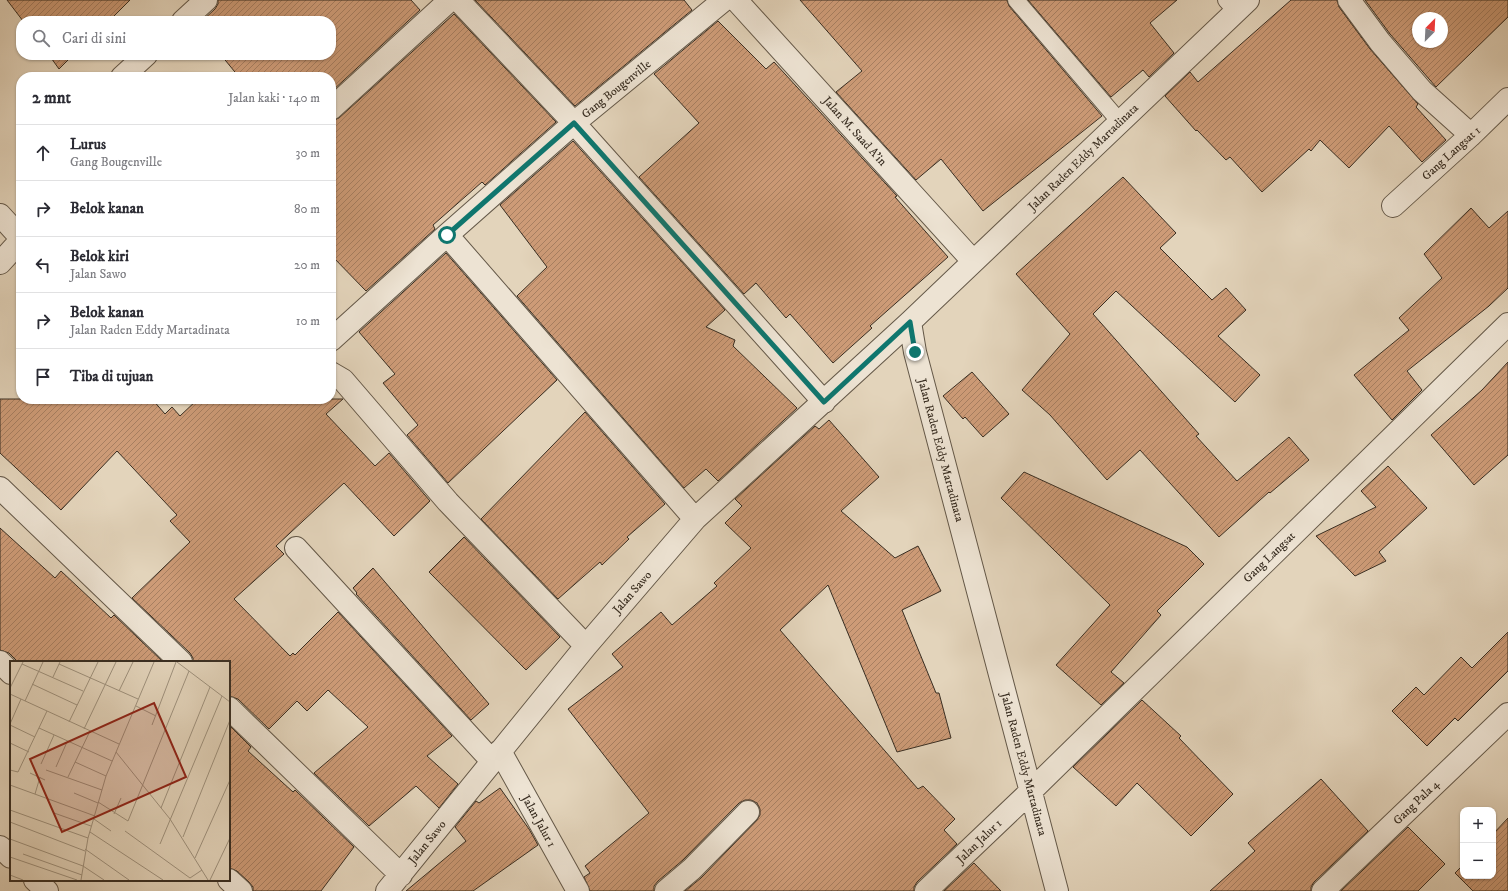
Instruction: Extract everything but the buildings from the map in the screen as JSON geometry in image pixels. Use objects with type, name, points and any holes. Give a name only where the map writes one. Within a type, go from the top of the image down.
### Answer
[{"type":"street","points":[[188,16],[206,0]]},
{"type":"street","points":[[336,104],[450,0]]},
{"type":"street","points":[[458,0],[574,123],[824,402]]},
{"type":"street","name":"Gang Bougenville","points":[[336,335],[574,123],[724,0]]},
{"type":"street","name":"Jalan M. Saad A'in","points":[[736,0],[973,261]]},
{"type":"street","points":[[1349,0],[1380,42],[1422,91],[1471,135]]},
{"type":"street","name":"Jalan Raden Eddy Martadinata","points":[[1057,891],[915,352],[910,322],[1120,122],[1237,4]]},
{"type":"street","points":[[127,72],[141,60]]},
{"type":"street","name":"Gang Langsat 1","points":[[1393,206],[1508,99]]},
{"type":"street","points":[[0,215],[16,233]]},
{"type":"street","points":[[447,235],[695,520]]},
{"type":"street","points":[[0,263],[16,245]]},
{"type":"street","name":"Jalan Sawo","points":[[387,891],[586,646],[695,520],[910,322]]},
{"type":"street","name":"Gang Langsat","points":[[1031,791],[1508,324]]},
{"type":"street","points":[[336,376],[343,380],[448,502],[586,646]]},
{"type":"street","points":[[0,488],[180,661]]},
{"type":"street","name":"Jalan Jalur 1","points":[[296,548],[496,756],[578,891]]},
{"type":"street","points":[[0,662],[10,672]]},
{"type":"street","points":[[230,709],[401,874]]},
{"type":"street","name":"Gang Pala 4","points":[[1323,891],[1508,714]]},
{"type":"street","name":"Jalan Jalur 1","points":[[926,891],[1031,791]]},
{"type":"street","points":[[666,891],[692,869],[748,812]]},
{"type":"street","points":[[0,847],[10,856]]},
{"type":"street","points":[[36,881],[47,891]]},
{"type":"street","points":[[230,881],[241,891]]},
{"type":"lane","points":[[1016,0],[1120,122]]},
{"type":"route","points":[[447,235],[574,123],[824,402],[910,322],[915,352]]}]
